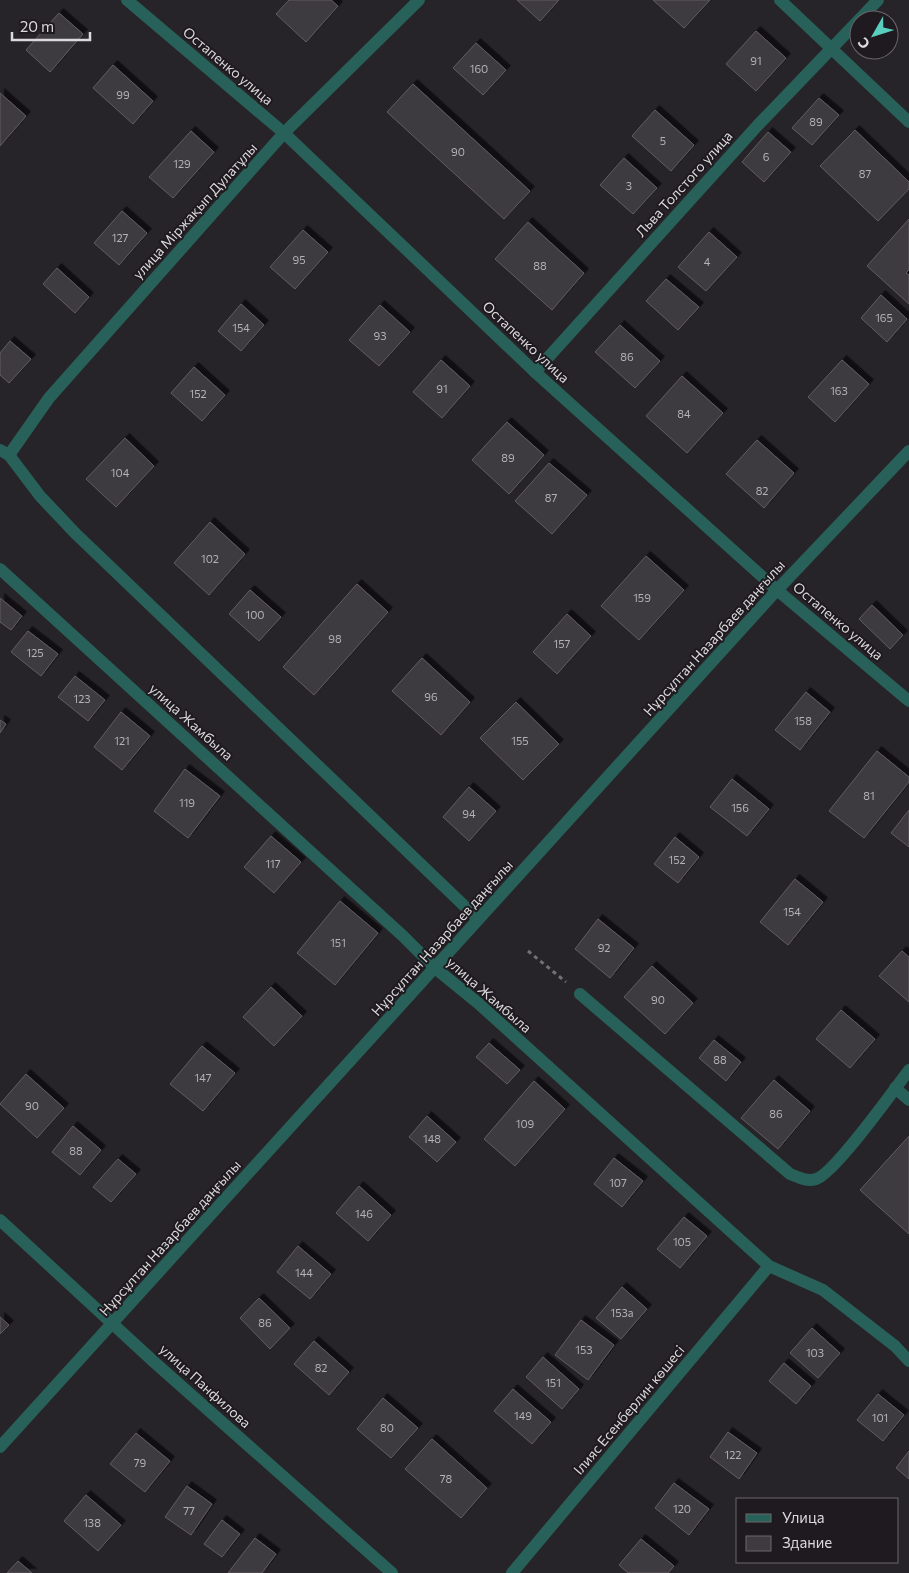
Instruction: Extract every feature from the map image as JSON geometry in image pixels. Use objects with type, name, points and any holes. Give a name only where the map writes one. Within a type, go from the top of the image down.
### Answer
[{"type":"street","name":"Остапенко улица","points":[[126,0],[284,133],[535,372],[778,590],[909,701]]},
{"type":"street","name":"улица Міржақып Дулатұлы","points":[[5,453],[49,398],[284,133],[419,0]]},
{"type":"street","points":[[780,0],[833,48],[909,122]]},
{"type":"street","name":"Льва Толстого улица","points":[[535,372],[758,125],[878,0]]},
{"type":"street","name":"Нұрсұлтан Назарбаев даңғылы","points":[[0,1447],[778,590],[909,451]]},
{"type":"street","points":[[5,453],[40,496],[75,533],[478,919]]},
{"type":"street","name":"улица Жамбыла","points":[[0,569],[403,936],[434,968],[478,1003],[769,1266],[824,1290],[894,1346],[909,1361]]},
{"type":"street","points":[[580,994],[790,1174],[803,1180],[816,1179],[826,1172],[909,1070]]},
{"type":"street","points":[[895,1088],[909,1100]]},
{"type":"street","name":"улица Панфилова","points":[[0,1220],[113,1324],[392,1573]]},
{"type":"street","name":"Ілияс Есенберлин көшесі","points":[[512,1573],[769,1266]]},
{"type":"path","points":[[528,951],[580,994]]},
{"type":"building","points":[[289,0],[331,0],[338,6],[306,42],[276,14]]},
{"type":"building","points":[[517,0],[559,0],[540,21]]},
{"type":"building","points":[[653,0],[710,0],[684,28]]},
{"type":"building","points":[[59,13],[83,34],[50,72],[26,50]]},
{"type":"building","points":[[756,31],[786,58],[756,91],[726,64]]},
{"type":"building","points":[[476,43],[506,70],[483,95],[453,68]]},
{"type":"building","points":[[113,65],[153,101],[133,124],[93,88]]},
{"type":"building","points":[[413,84],[530,191],[504,219],[387,112]]},
{"type":"building","points":[[0,93],[26,116],[0,146]]},
{"type":"building","points":[[819,98],[839,115],[812,145],[792,128]]},
{"type":"building","points":[[655,110],[694,145],[671,171],[632,136]]},
{"type":"building","points":[[855,130],[909,182],[909,189],[878,221],[820,166]]},
{"type":"building","points":[[191,131],[214,152],[173,198],[149,177]]},
{"type":"building","points":[[768,132],[791,152],[764,182],[742,162]]},
{"type":"building","points":[[624,158],[657,188],[633,214],[600,185]]},
{"type":"building","points":[[122,211],[147,233],[119,265],[94,243]]},
{"type":"building","points":[[909,219],[909,270],[906,273],[909,275],[909,304],[867,266]]},
{"type":"building","points":[[528,222],[584,273],[552,310],[495,259]]},
{"type":"building","points":[[303,230],[328,252],[295,289],[270,267]]},
{"type":"building","points":[[709,232],[737,257],[706,291],[678,267]]},
{"type":"building","points":[[57,268],[89,297],[75,313],[43,284]]},
{"type":"building","points":[[666,279],[699,307],[678,330],[646,301]]},
{"type":"building","points":[[881,295],[907,319],[887,342],[861,318]]},
{"type":"building","points":[[241,304],[264,325],[241,351],[218,331]]},
{"type":"building","points":[[380,305],[410,332],[379,366],[349,340]]},
{"type":"building","points":[[620,325],[660,361],[635,388],[595,352]]},
{"type":"building","points":[[10,341],[31,359],[9,383],[0,375],[0,353]]},
{"type":"building","points":[[441,360],[470,386],[442,418],[413,392]]},
{"type":"building","points":[[842,360],[869,384],[835,422],[808,397]]},
{"type":"building","points":[[194,367],[225,395],[202,421],[171,393]]},
{"type":"building","points":[[682,376],[723,413],[687,453],[646,416]]},
{"type":"building","points":[[507,422],[544,455],[509,494],[472,460]]},
{"type":"building","points":[[125,438],[154,466],[116,507],[86,479]]},
{"type":"building","points":[[757,440],[794,473],[764,508],[726,474]]},
{"type":"building","points":[[549,463],[587,495],[552,534],[515,501]]},
{"type":"building","points":[[210,522],[245,554],[209,595],[174,563]]},
{"type":"building","points":[[646,556],[684,590],[639,640],[601,606]]},
{"type":"building","points":[[357,584],[388,612],[314,695],[283,667]]},
{"type":"building","points":[[250,590],[281,617],[259,641],[229,614]]},
{"type":"building","points":[[0,598],[22,616],[11,630],[0,622]]},
{"type":"building","points":[[872,605],[903,635],[890,649],[859,619]]},
{"type":"building","points":[[567,614],[591,636],[557,674],[533,652]]},
{"type":"building","points":[[28,631],[58,654],[41,676],[11,652]]},
{"type":"building","points":[[422,658],[470,702],[441,735],[392,691]]},
{"type":"building","points":[[75,676],[105,700],[88,721],[58,697]]},
{"type":"building","points":[[806,692],[830,712],[800,750],[775,730]]},
{"type":"building","points":[[516,702],[559,744],[523,780],[480,738]]},
{"type":"building","points":[[121,712],[150,736],[122,770],[94,747]]},
{"type":"building","points":[[0,720],[6,724],[0,733]]},
{"type":"building","points":[[877,751],[909,777],[909,782],[864,838],[829,811]]},
{"type":"building","points":[[185,769],[220,796],[188,838],[154,811]]},
{"type":"building","points":[[732,779],[769,809],[747,836],[710,807]]},
{"type":"building","points":[[469,787],[496,811],[469,841],[443,817]]},
{"type":"building","points":[[909,810],[909,847],[891,833]]},
{"type":"building","points":[[271,836],[301,862],[274,893],[244,867]]},
{"type":"building","points":[[675,837],[699,857],[678,883],[654,864]]},
{"type":"building","points":[[795,879],[823,902],[788,945],[760,922]]},
{"type":"building","points":[[340,901],[378,933],[335,985],[297,953]]},
{"type":"building","points":[[598,919],[634,948],[610,978],[575,949]]},
{"type":"building","points":[[902,951],[909,957],[909,1002],[879,976]]},
{"type":"building","points":[[652,966],[693,1003],[665,1034],[624,997]]},
{"type":"building","points":[[271,987],[302,1016],[274,1046],[243,1017]]},
{"type":"building","points":[[841,1010],[875,1039],[850,1068],[816,1039]]},
{"type":"building","points":[[714,1040],[741,1062],[726,1081],[699,1058]]},
{"type":"building","points":[[489,1043],[520,1070],[507,1084],[476,1057]]},
{"type":"building","points":[[202,1046],[235,1073],[203,1111],[170,1084]]},
{"type":"building","points":[[26,1074],[64,1108],[37,1138],[0,1104]]},
{"type":"building","points":[[774,1080],[810,1111],[778,1149],[741,1118]]},
{"type":"building","points":[[534,1081],[565,1109],[515,1166],[484,1139]]},
{"type":"building","points":[[427,1116],[456,1142],[437,1162],[409,1137]]},
{"type":"building","points":[[73,1126],[101,1150],[80,1175],[52,1152]]},
{"type":"building","points":[[909,1136],[909,1234],[860,1190]]},
{"type":"building","points":[[614,1158],[643,1181],[622,1207],[594,1184]]},
{"type":"building","points":[[118,1159],[136,1174],[111,1202],[93,1187]]},
{"type":"building","points":[[359,1186],[391,1215],[368,1241],[336,1213]]},
{"type":"building","points":[[684,1217],[707,1236],[680,1268],[657,1249]]},
{"type":"building","points":[[298,1246],[331,1274],[310,1299],[277,1272]]},
{"type":"building","points":[[622,1287],[647,1309],[621,1339],[596,1318]]},
{"type":"building","points":[[259,1298],[290,1328],[270,1349],[240,1318]]},
{"type":"building","points":[[0,1317],[9,1325],[0,1334]]},
{"type":"building","points":[[581,1320],[614,1345],[588,1380],[555,1355]]},
{"type":"building","points":[[812,1328],[840,1353],[818,1378],[790,1353]]},
{"type":"building","points":[[314,1341],[349,1372],[329,1395],[294,1364]]},
{"type":"building","points":[[543,1357],[579,1389],[562,1409],[526,1377]]},
{"type":"building","points":[[784,1363],[811,1386],[796,1404],[769,1381]]},
{"type":"building","points":[[513,1389],[551,1422],[532,1444],[494,1411]]},
{"type":"building","points":[[878,1394],[904,1415],[883,1441],[857,1420]]},
{"type":"building","points":[[383,1398],[418,1428],[391,1458],[357,1429]]},
{"type":"building","points":[[728,1432],[757,1453],[739,1479],[710,1457]]},
{"type":"building","points":[[136,1433],[170,1461],[145,1492],[110,1464]]},
{"type":"building","points":[[432,1439],[487,1488],[461,1518],[405,1469]]},
{"type":"building","points":[[909,1451],[909,1479],[896,1468]]},
{"type":"building","points":[[674,1483],[709,1509],[689,1535],[655,1508]]},
{"type":"building","points":[[187,1486],[212,1504],[191,1535],[165,1517]]},
{"type":"building","points":[[86,1495],[121,1525],[98,1551],[64,1521]]},
{"type":"building","points":[[222,1520],[240,1534],[222,1557],[204,1544]]},
{"type":"building","points":[[255,1538],[276,1554],[262,1573],[228,1573]]},
{"type":"building","points":[[641,1539],[674,1566],[668,1573],[628,1573],[619,1565]]},
{"type":"building","points":[[18,1561],[32,1573],[7,1573]]}]
